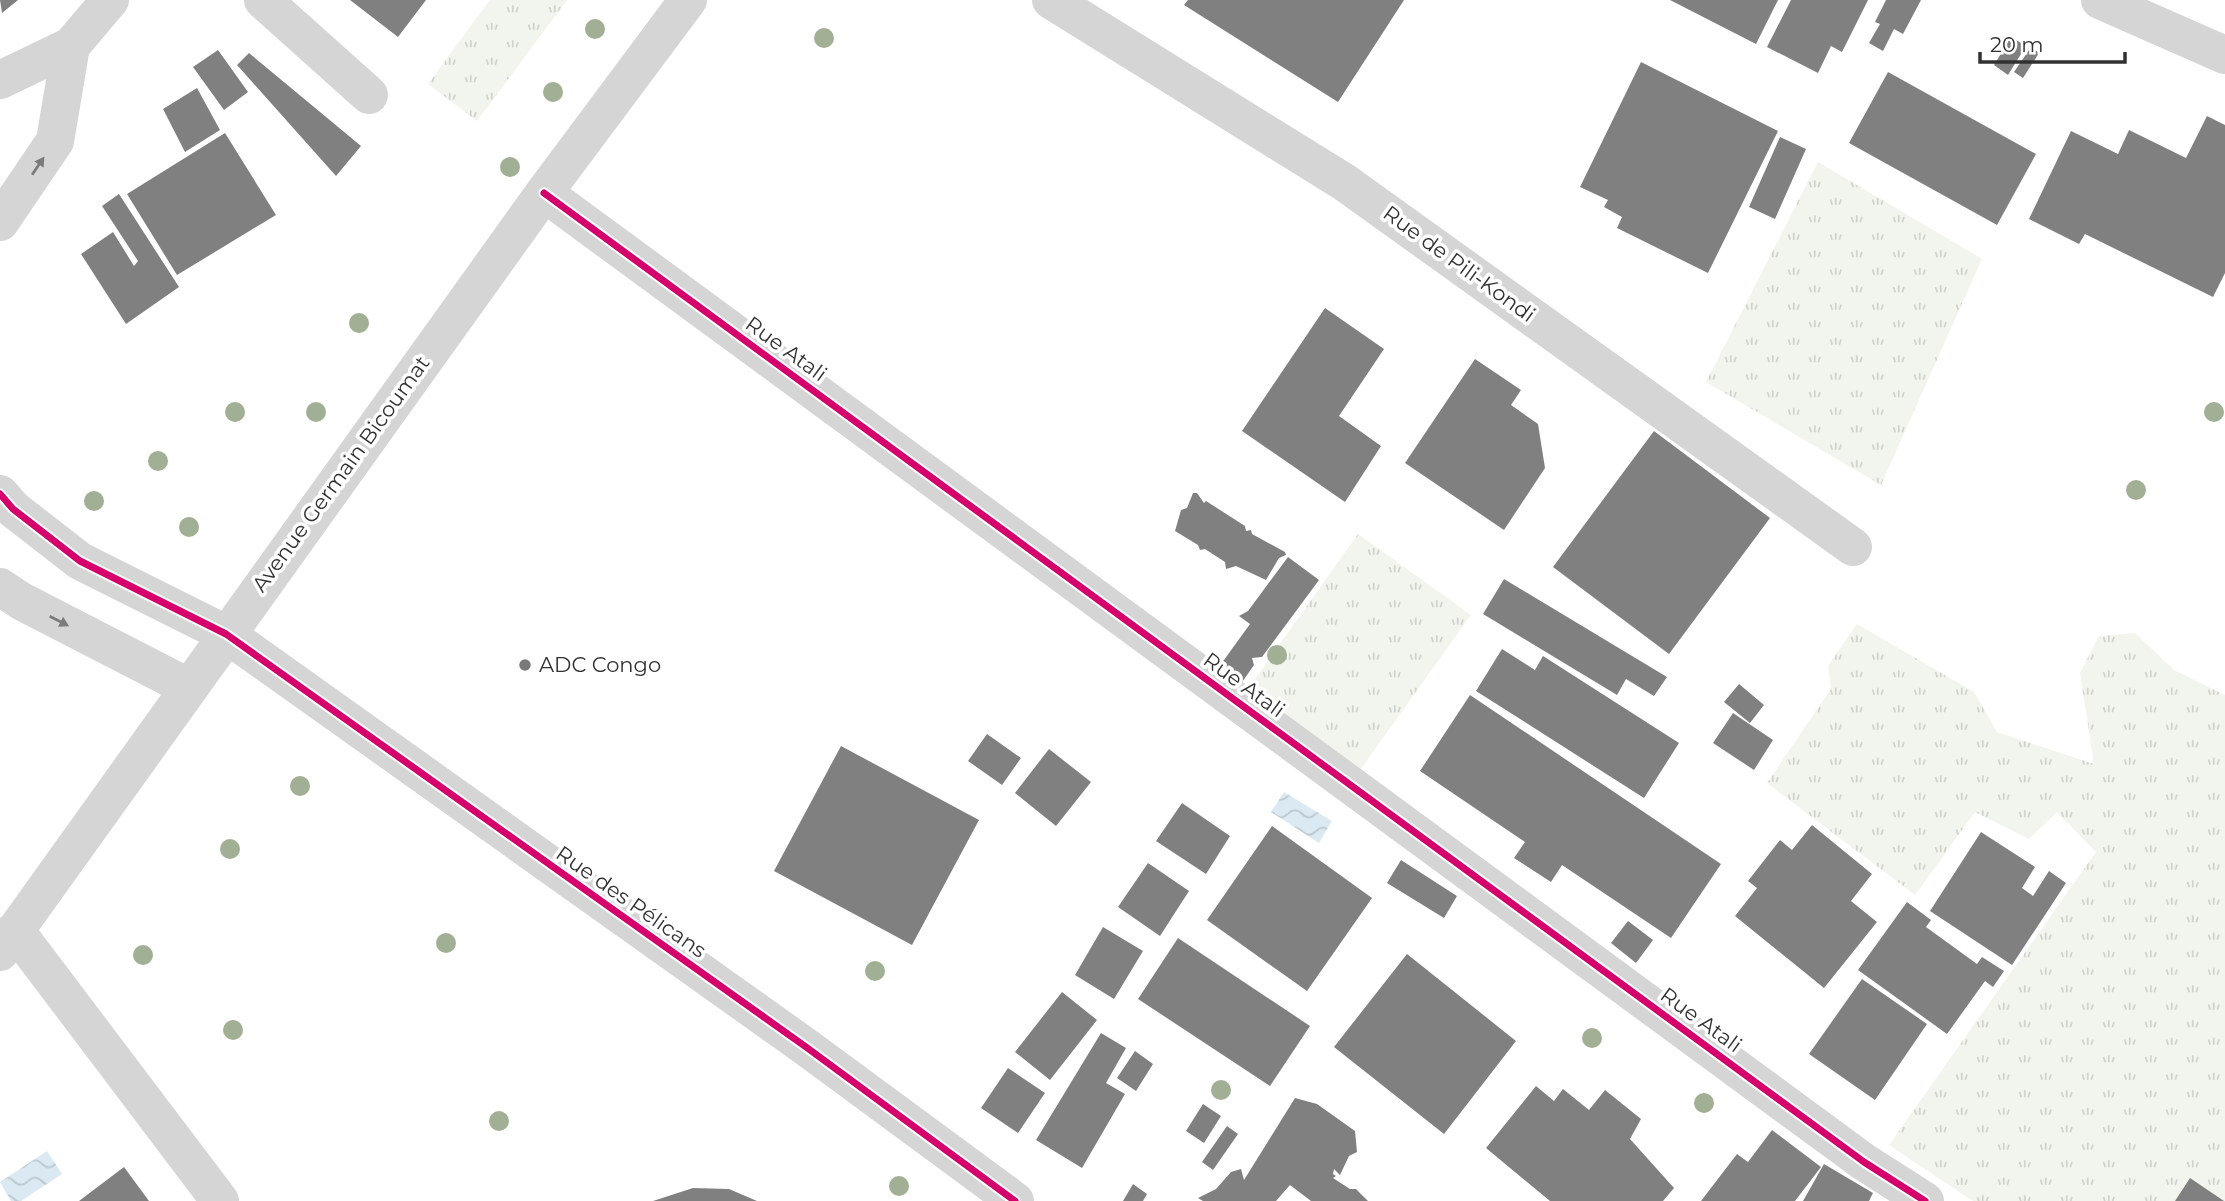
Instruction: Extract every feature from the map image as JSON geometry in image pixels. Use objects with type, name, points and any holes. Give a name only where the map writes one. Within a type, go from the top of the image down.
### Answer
[{"type":"street","points":[[0,80],[71,46],[110,0]]},
{"type":"street","points":[[263,0],[369,95]]},
{"type":"street","name":"Avenue Germain Bicoumat","points":[[8,941],[544,193],[688,0]]},
{"type":"street","name":"Rue de Pili-Kondi","points":[[1051,0],[1344,182],[1853,547]]},
{"type":"street","points":[[2100,0],[2225,55]]},
{"type":"street","points":[[0,222],[55,141],[71,46]]},
{"type":"street","name":"Rue Atali","points":[[544,193],[1841,1145],[1925,1201]]},
{"type":"street","name":"Rue des Pélicans","points":[[0,494],[13,509],[80,561],[226,634],[806,1046],[1015,1201]]},
{"type":"street","points":[[0,587],[21,601],[188,687]]},
{"type":"street","points":[[8,941],[220,1201]]},
{"type":"green space","points":[[490,0],[567,0],[477,121],[428,84]]},
{"type":"green space","points":[[1818,162],[1982,259],[1881,485],[1706,382]]},
{"type":"green space","points":[[1358,534],[1471,615],[1360,770],[1248,689]]},
{"type":"green space","points":[[1857,624],[1974,692],[1997,732],[2094,764],[2080,673],[2099,636],[2135,633],[2174,670],[2225,695],[2225,1201],[1973,1201],[1889,1145],[2096,852],[2057,812],[2029,839],[1975,812],[1915,895],[1767,783],[1831,689],[1828,666]]},
{"type":"water","points":[[1284,792],[1332,821],[1319,843],[1271,812]]},
{"type":"water","points":[[47,1151],[62,1174],[21,1201],[11,1201],[0,1182]]},
{"type":"building","points":[[0,0],[18,0],[2,13]]},
{"type":"building","points":[[350,0],[426,0],[398,37]]},
{"type":"building","points":[[1188,0],[1404,0],[1338,102],[1184,5]]},
{"type":"building","points":[[1670,0],[1778,0],[1756,44]]},
{"type":"building","points":[[1791,0],[1868,0],[1842,52],[1831,46],[1818,73],[1767,47]]},
{"type":"building","points":[[1886,0],[1921,0],[1903,34],[1894,29],[1883,51],[1869,43],[1880,24],[1875,22]]},
{"type":"building","points":[[2011,37],[2026,46],[2008,75],[1994,65]]},
{"type":"building","points":[[2031,47],[2039,53],[2023,78],[2014,72]]},
{"type":"building","points":[[218,50],[248,92],[224,110],[193,67]]},
{"type":"building","points":[[249,53],[361,146],[336,176],[237,65]]},
{"type":"building","points":[[1641,62],[1778,131],[1708,273],[1617,228],[1622,217],[1604,207],[1608,200],[1580,187]]},
{"type":"building","points":[[1888,72],[2036,154],[1997,225],[1849,143]]},
{"type":"building","points":[[197,88],[220,130],[185,152],[163,109]]},
{"type":"building","points":[[2207,116],[2225,125],[2225,273],[2213,297],[2085,234],[2079,244],[2029,219],[2071,131],[2118,154],[2129,130],[2186,158]]},
{"type":"building","points":[[225,133],[276,215],[177,275],[127,194]]},
{"type":"building","points":[[1780,137],[1806,149],[1775,219],[1749,207]]},
{"type":"building","points":[[119,194],[179,287],[126,324],[81,254],[113,232],[134,266],[138,261],[102,206]]},
{"type":"building","points":[[1325,308],[1384,349],[1339,416],[1381,446],[1345,502],[1242,431]]},
{"type":"building","points":[[1475,359],[1521,390],[1511,405],[1538,424],[1545,468],[1504,530],[1405,463]]},
{"type":"building","points":[[1654,431],[1770,518],[1669,654],[1553,567]]},
{"type":"building","points":[[1193,493],[1197,493],[1204,503],[1206,501],[1245,526],[1246,531],[1251,530],[1252,534],[1285,552],[1286,555],[1279,558],[1266,580],[1236,566],[1226,569],[1225,562],[1205,549],[1200,550],[1198,545],[1175,531],[1181,510],[1187,508]]},
{"type":"building","points":[[1288,557],[1319,580],[1262,657],[1252,658],[1254,665],[1238,688],[1216,671],[1250,624],[1239,616],[1248,611]]},
{"type":"building","points":[[1504,579],[1667,677],[1654,696],[1626,679],[1617,695],[1483,614]]},
{"type":"building","points":[[1502,649],[1535,670],[1543,656],[1679,743],[1644,798],[1476,691]]},
{"type":"building","points":[[1739,684],[1764,705],[1750,723],[1724,702]]},
{"type":"building","points":[[1470,695],[1721,864],[1671,938],[1562,865],[1551,882],[1514,858],[1525,842],[1420,771]]},
{"type":"building","points":[[1733,713],[1773,740],[1754,770],[1713,743]]},
{"type":"building","points":[[987,734],[1021,758],[1002,785],[968,761]]},
{"type":"building","points":[[841,746],[979,820],[912,945],[774,871]]},
{"type":"building","points":[[1049,749],[1091,782],[1056,826],[1015,793]]},
{"type":"building","points":[[1182,803],[1230,836],[1206,874],[1156,841]]},
{"type":"building","points":[[1812,825],[1872,874],[1851,901],[1877,922],[1824,988],[1735,916],[1757,888],[1748,881],[1780,840],[1792,850]]},
{"type":"building","points":[[1272,826],[1372,898],[1307,991],[1207,920]]},
{"type":"building","points":[[1981,832],[2035,867],[2022,888],[2033,896],[2049,871],[2066,883],[2012,965],[1930,911]]},
{"type":"building","points":[[1401,860],[1457,896],[1444,918],[1387,883]]},
{"type":"building","points":[[1148,863],[1189,891],[1160,936],[1118,907]]},
{"type":"building","points":[[1907,902],[1931,920],[1926,927],[1977,964],[1982,957],[2004,971],[1993,987],[1985,981],[1947,1034],[1858,970]]},
{"type":"building","points":[[1628,921],[1653,940],[1636,963],[1611,943]]},
{"type":"building","points":[[1103,927],[1143,951],[1114,999],[1075,975]]},
{"type":"building","points":[[1178,938],[1310,1026],[1270,1086],[1138,999]]},
{"type":"building","points":[[1407,954],[1516,1041],[1444,1134],[1334,1047]]},
{"type":"building","points":[[1862,979],[1927,1024],[1875,1100],[1809,1054]]},
{"type":"building","points":[[1062,992],[1097,1020],[1050,1080],[1015,1052]]},
{"type":"building","points":[[1101,1033],[1126,1048],[1106,1083],[1125,1094],[1082,1168],[1036,1140]]},
{"type":"building","points":[[1135,1051],[1153,1064],[1136,1091],[1117,1078]]},
{"type":"building","points":[[1008,1068],[1045,1093],[1018,1133],[981,1108]]},
{"type":"building","points":[[1536,1086],[1554,1101],[1563,1089],[1589,1110],[1605,1090],[1641,1119],[1630,1139],[1674,1188],[1663,1201],[1550,1201],[1486,1148]]},
{"type":"building","points":[[1295,1098],[1317,1104],[1355,1131],[1357,1152],[1349,1156],[1340,1175],[1334,1169],[1333,1174],[1336,1176],[1333,1178],[1350,1189],[1356,1189],[1368,1201],[1311,1201],[1290,1185],[1276,1201],[1203,1201],[1198,1198],[1216,1189],[1231,1172],[1241,1169],[1244,1180]]},
{"type":"building","points":[[1203,1104],[1221,1116],[1204,1143],[1186,1131]]},
{"type":"building","points":[[1227,1126],[1238,1134],[1213,1170],[1202,1162]]},
{"type":"building","points":[[1772,1130],[1821,1167],[1795,1201],[1701,1201],[1737,1154],[1748,1162]]},
{"type":"building","points":[[1824,1164],[1873,1193],[1869,1201],[1803,1201]]},
{"type":"building","points":[[124,1167],[149,1201],[79,1201]]},
{"type":"building","points":[[2190,1178],[2224,1201],[2175,1201]]},
{"type":"building","points":[[1133,1184],[1147,1194],[1143,1201],[1123,1201]]},
{"type":"building","points":[[693,1188],[729,1189],[757,1201],[653,1201]]},
{"type":"cycle path","points":[[544,193],[1864,1162],[1925,1201]]},
{"type":"cycle path","points":[[0,494],[13,509],[80,561],[226,634],[806,1047],[1015,1201]]},
{"type":"place","name":"ADC Congo","points":[[525,665]]}]
